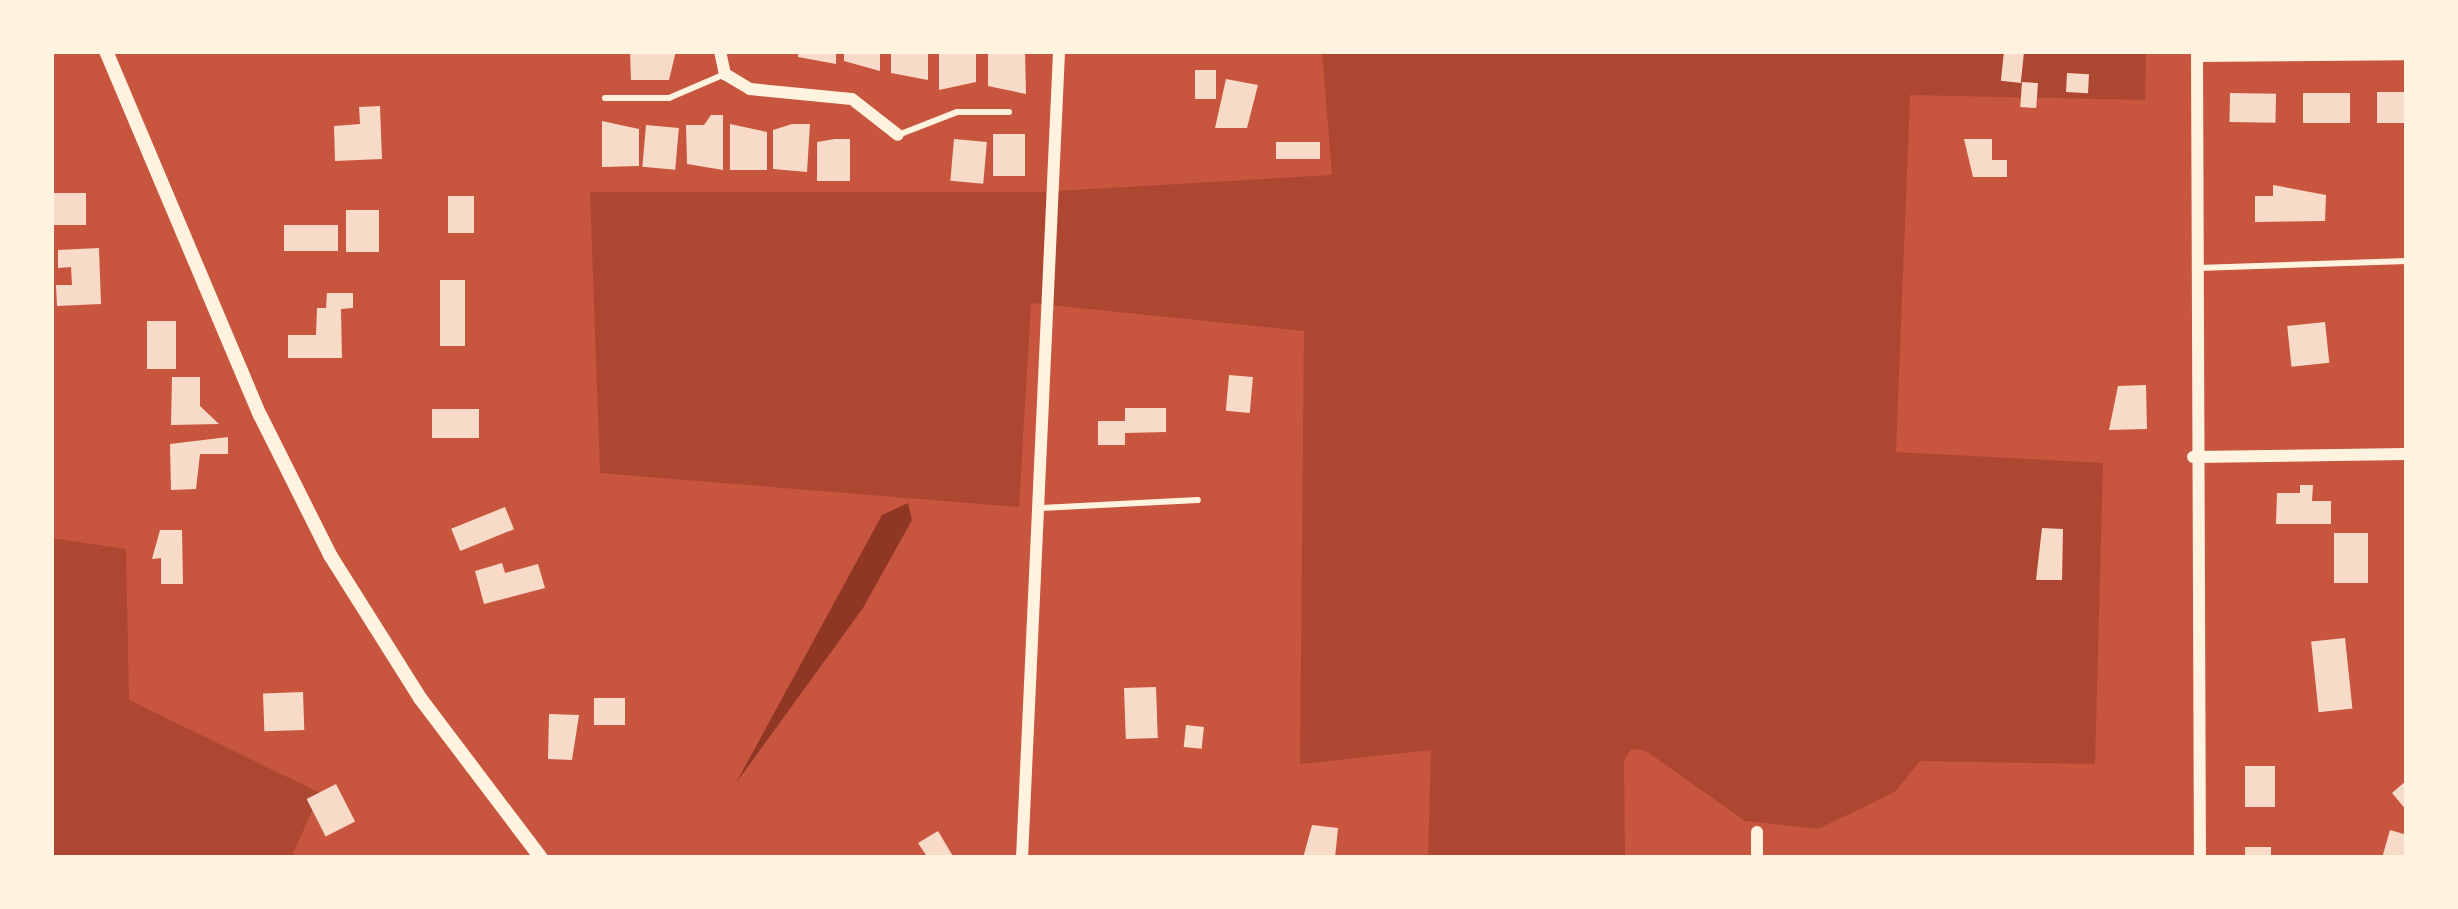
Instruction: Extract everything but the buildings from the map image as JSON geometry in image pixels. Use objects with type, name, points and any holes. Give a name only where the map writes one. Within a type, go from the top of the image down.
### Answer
[{"type":"street","points":[[106,51],[260,415],[331,555],[420,698],[541,858]]},
{"type":"street","points":[[720,51],[725,74],[773,94],[853,99],[898,135]]},
{"type":"street","points":[[1022,858],[1059,51]]},
{"type":"street","points":[[2200,858],[2193,457],[2197,53],[2407,54]]},
{"type":"street","points":[[2193,457],[2407,454]]},
{"type":"street","points":[[1756,832],[1757,858]]},
{"type":"lane","points":[[605,98],[669,98],[725,74]]},
{"type":"lane","points":[[898,135],[957,112],[1009,112]]},
{"type":"lane","points":[[2194,268],[2407,261]]},
{"type":"lane","points":[[1037,508],[1198,500]]},
{"type":"shaded area","points":[[1322,51],[2146,51],[2145,100],[1910,95],[1896,452],[2103,463],[2095,764],[1920,761],[1895,792],[1818,829],[1745,821],[1646,751],[1631,749],[1624,761],[1625,858],[1428,858],[1431,750],[1300,764],[1304,331],[1031,303],[1019,507],[600,473],[590,192],[1040,192],[1332,175]]},
{"type":"shaded area","points":[[908,503],[912,520],[863,608],[736,783],[882,515]]},
{"type":"shaded area","points":[[51,538],[126,549],[129,700],[320,793],[291,858],[51,858]]}]
